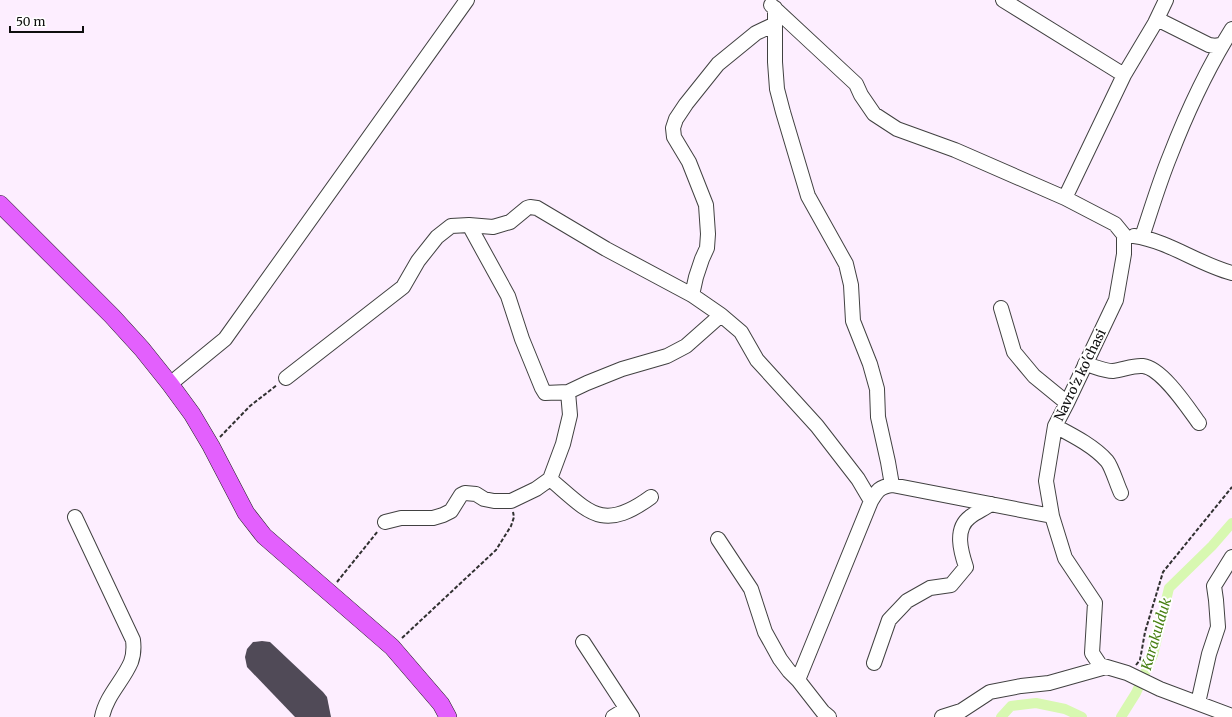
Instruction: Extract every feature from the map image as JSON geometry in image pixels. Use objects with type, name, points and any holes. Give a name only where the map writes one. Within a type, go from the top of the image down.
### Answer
[{"type":"main road","points":[[0,204],[112,316],[142,349],[170,384],[192,414],[211,446],[246,513],[264,536],[392,647],[441,704],[448,717]]},
{"type":"street","points":[[170,384],[225,339],[467,0]]},
{"type":"street","points":[[1003,0],[1124,75]]},
{"type":"street","points":[[1065,198],[1124,75],[1155,23],[1166,0]]},
{"type":"street","points":[[772,4],[775,24],[777,89],[808,196],[846,264],[851,285],[853,321],[870,364],[877,389],[878,417],[892,485]]},
{"type":"street","points":[[772,4],[856,84],[861,95],[874,114],[897,129],[955,150],[1065,198],[1115,224],[1124,235],[1142,237],[1174,248],[1222,270],[1232,273]]},
{"type":"street","points":[[1155,23],[1161,21],[1209,45],[1216,46],[1223,44]]},
{"type":"street","points":[[692,295],[696,277],[707,248],[708,234],[706,205],[689,162],[674,137],[673,128],[676,119],[686,104],[718,64],[756,33],[775,24]]},
{"type":"street","points":[[1142,237],[1170,157],[1194,100],[1223,44],[1232,30]]},
{"type":"street","points":[[286,378],[403,287],[418,261],[437,237],[451,226],[469,225],[493,227],[510,222],[527,208],[537,208],[606,249],[692,295],[721,315],[741,332],[757,360],[817,426],[858,479],[871,501]]},
{"type":"street","points":[[469,225],[508,296],[522,339],[545,393],[568,392],[615,372],[667,356],[686,346],[721,315]]},
{"type":"street","name":"Navro'z ko'chasi","points":[[1124,235],[1124,254],[1116,300],[1055,426],[1046,481],[1052,516],[1065,558],[1095,603],[1092,653],[1100,665],[1127,673],[1160,689],[1232,716]]},
{"type":"street","points":[[1001,308],[1014,352],[1034,376],[1066,403]]},
{"type":"street","points":[[1086,364],[1102,369],[1113,370],[1144,366],[1154,370],[1169,383],[1199,423]]},
{"type":"street","points":[[385,522],[401,518],[432,518],[443,515],[451,511],[461,495],[465,493],[476,494],[484,499],[494,501],[511,501],[536,489],[550,479],[562,444],[570,415],[568,392]]},
{"type":"street","points":[[1055,426],[1079,438],[1097,451],[1108,462],[1121,493]]},
{"type":"street","points":[[550,479],[585,509],[602,515],[611,516],[621,514],[651,498]]},
{"type":"street","points":[[798,680],[871,501],[877,490],[885,486],[892,485],[1052,516]]},
{"type":"street","points":[[874,662],[889,620],[907,601],[930,588],[951,585],[966,567],[961,552],[960,529],[968,518],[991,504]]},
{"type":"street","points":[[75,517],[133,640],[134,650],[131,662],[103,711],[102,717]]},
{"type":"street","points":[[718,539],[751,589],[765,632],[780,659],[823,712],[829,717]]},
{"type":"street","points":[[1198,703],[1209,654],[1218,627],[1214,586],[1232,557]]},
{"type":"street","points":[[583,642],[629,713],[613,717]]},
{"type":"street","points":[[942,717],[961,711],[990,692],[1021,686],[1049,683],[1106,667]]},
{"type":"path","points":[[211,446],[250,406],[286,378]]},
{"type":"path","points":[[1127,673],[1140,660],[1145,632],[1163,572],[1232,487]]},
{"type":"path","points":[[392,647],[496,550],[511,526],[514,517],[511,501]]},
{"type":"path","points":[[330,592],[385,522]]},
{"type":"building","points":[[253,642],[270,642],[323,692],[327,697],[331,717],[295,717],[247,667],[245,657],[247,649]]},
{"type":"waterway","name":"Karakulduk","points":[[1121,717],[1136,693],[1153,655],[1169,588],[1212,546],[1232,523]]},
{"type":"waterway","name":"Karakulduk","points":[[1001,717],[1011,706],[1036,703],[1065,709],[1082,717]]}]
